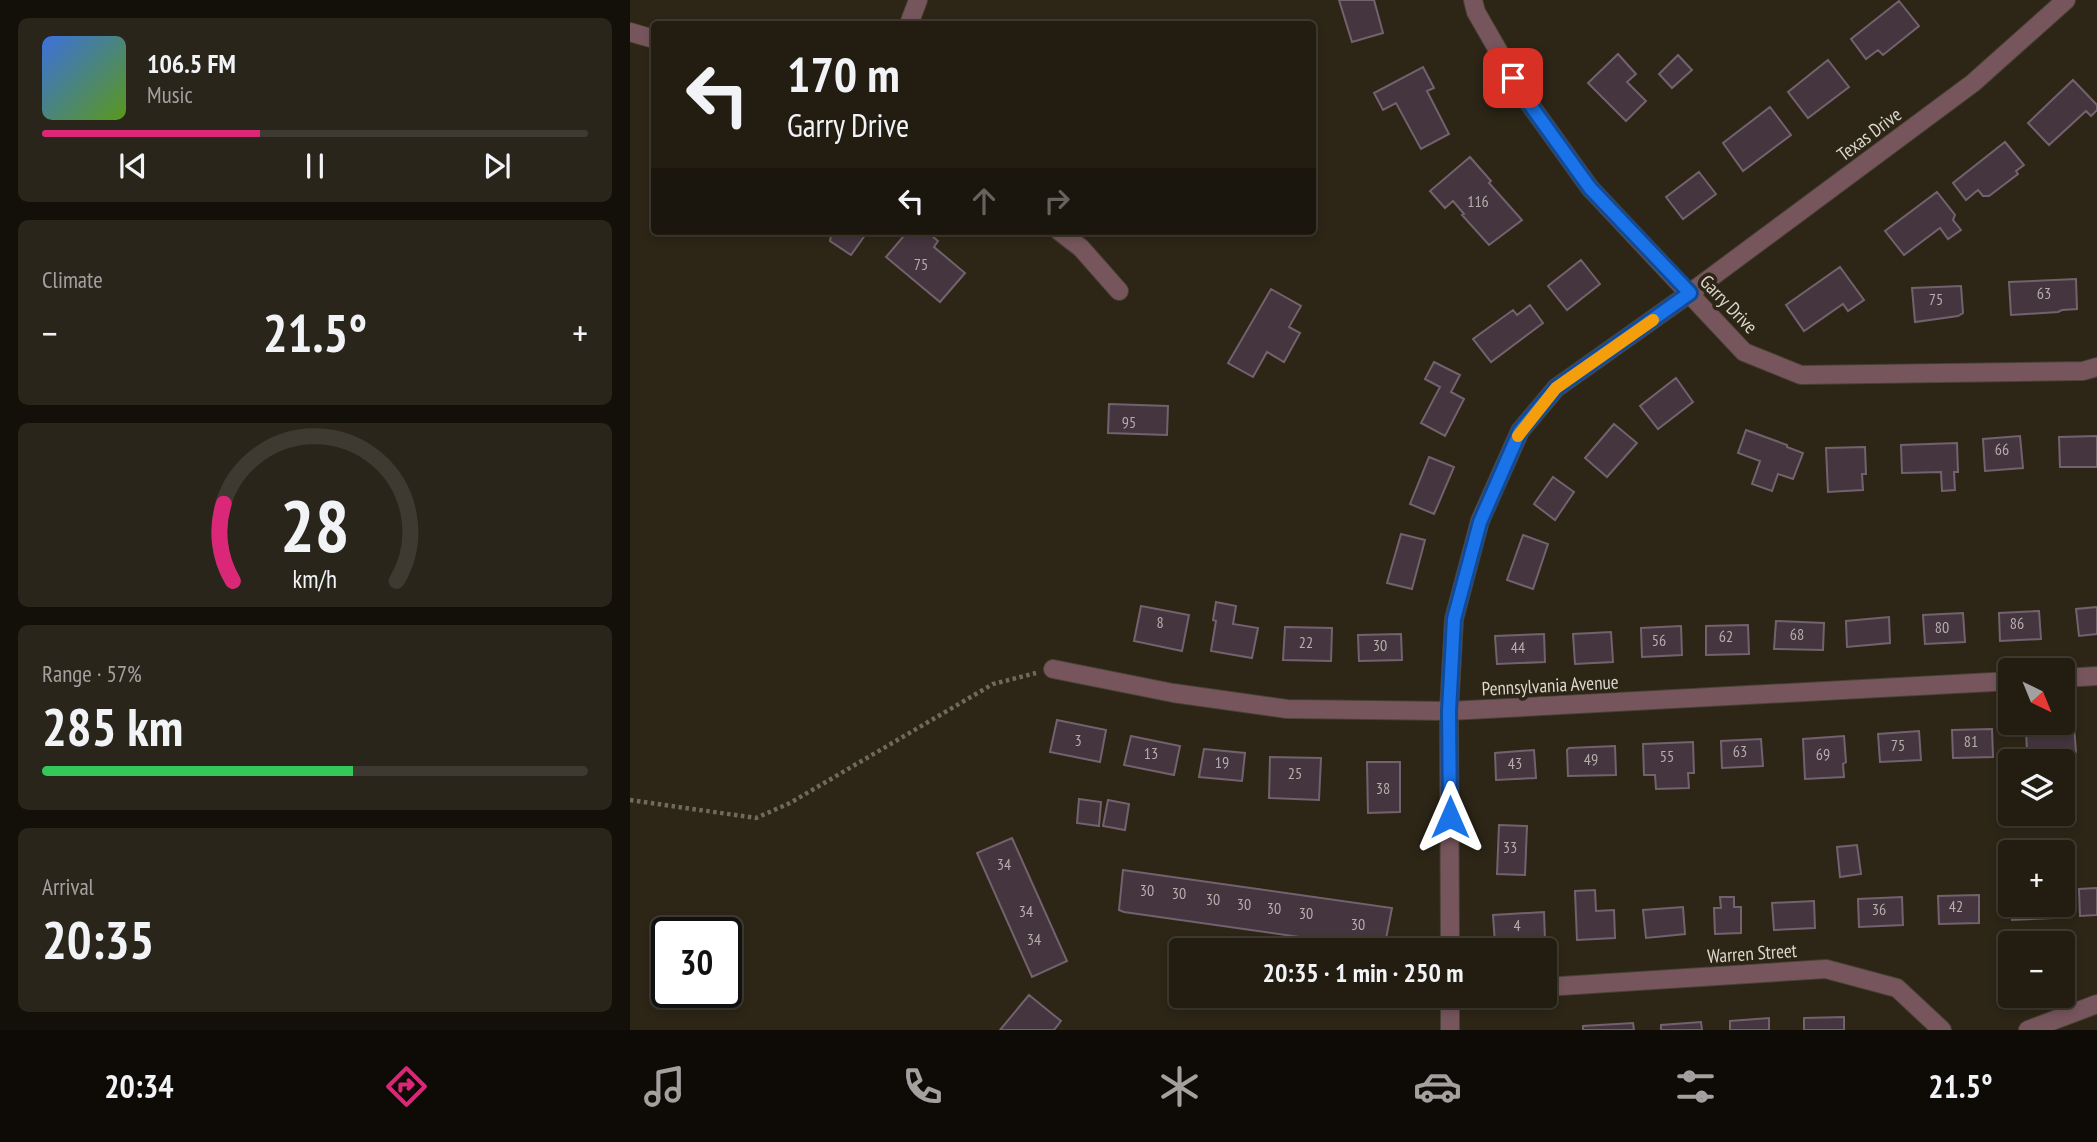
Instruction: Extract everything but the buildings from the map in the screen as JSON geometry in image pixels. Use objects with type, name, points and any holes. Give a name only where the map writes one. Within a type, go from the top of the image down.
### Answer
[{"type":"street","points":[[910,21],[918,0]]},
{"type":"street","name":"Garry Drive","points":[[1474,0],[1476,12],[1526,99],[1590,188],[1744,352],[1801,375],[2083,371],[2097,368]]},
{"type":"street","name":"Texas Drive","points":[[1450,938],[1449,711],[1454,619],[1480,522],[1520,431],[1556,388],[1690,293],[1973,83],[2066,0]]},
{"type":"street","points":[[630,32],[651,38]]},
{"type":"street","points":[[1064,235],[1081,248],[1119,291]]},
{"type":"street","name":"Pennsylvania Avenue","points":[[1053,669],[1173,693],[1287,709],[1449,711],[1998,682]]},
{"type":"street","points":[[2076,677],[2097,676]]},
{"type":"street","name":"Warren Street","points":[[1557,986],[1826,969],[1897,988],[1942,1030]]},
{"type":"street","points":[[2028,1030],[2097,1004]]},
{"type":"street","points":[[1450,1008],[1450,1030]]},
{"type":"path","points":[[630,800],[756,818],[790,803],[993,684],[1053,669]]},
{"type":"slow traffic","points":[[1518,436],[1556,388],[1653,320]]},
{"type":"route","points":[[1450,817],[1449,711],[1454,619],[1480,522],[1520,431],[1556,388],[1690,293],[1590,188],[1513,78]]}]
